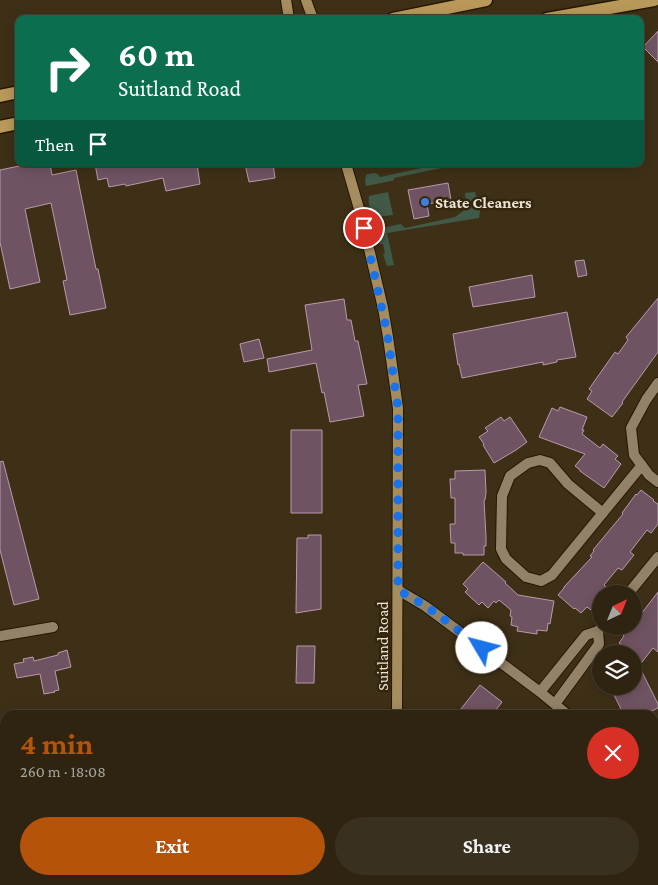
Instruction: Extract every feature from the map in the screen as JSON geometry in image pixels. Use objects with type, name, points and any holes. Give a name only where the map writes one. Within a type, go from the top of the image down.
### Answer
[{"type":"main road","points":[[286,0],[288,15]]},
{"type":"main road","points":[[306,0],[312,15]]},
{"type":"main road","points":[[412,15],[486,0]]},
{"type":"main road","points":[[570,15],[654,0]]},
{"type":"main road","points":[[0,96],[15,93]]},
{"type":"main road","points":[[0,127],[15,124]]},
{"type":"main road","name":"Suitland Road","points":[[347,167],[362,218],[382,308],[398,408],[397,710]]},
{"type":"street","points":[[658,383],[646,400],[631,428],[634,454],[649,475],[658,482]]},
{"type":"street","points":[[603,513],[568,484],[550,463],[540,460],[528,463],[510,476],[502,496],[502,549],[506,559],[526,577],[541,581],[552,575],[603,513],[642,465]]},
{"type":"street","points":[[635,585],[658,556]]},
{"type":"street","points":[[398,590],[426,606],[562,710]]},
{"type":"street","points":[[0,636],[53,627]]},
{"type":"street","points":[[540,692],[586,635],[592,632]]},
{"type":"street","points":[[555,704],[599,644],[600,635]]},
{"type":"green space","points":[[446,167],[366,186],[366,175],[375,173],[380,177],[422,168]]},
{"type":"green space","points":[[388,192],[393,215],[375,217],[370,207],[369,196]]},
{"type":"green space","points":[[475,192],[480,211],[479,218],[387,233],[394,265],[387,266],[383,254],[385,253],[383,244],[380,244],[377,232],[378,229],[400,224],[405,228],[455,217],[466,209],[465,193]]},
{"type":"building","points":[[658,31],[658,62],[644,48]]},
{"type":"building","points":[[15,167],[51,167],[52,175],[76,170],[106,308],[70,315],[63,281],[67,280],[51,203],[25,209],[40,282],[10,289],[0,242],[0,170]]},
{"type":"building","points":[[96,167],[197,167],[200,184],[166,191],[163,178],[126,186],[125,184],[109,187],[107,178],[98,180]]},
{"type":"building","points":[[246,167],[273,167],[275,178],[249,182]]},
{"type":"building","name":"State Cleaners","points":[[448,183],[451,200],[427,204],[429,216],[414,219],[408,190]]},
{"type":"building","points":[[584,260],[587,275],[578,277],[575,261]]},
{"type":"building","points":[[532,275],[535,297],[473,307],[469,287]]},
{"type":"building","points":[[658,298],[658,352],[612,417],[587,399],[592,391],[589,389],[615,352],[618,354],[628,340],[626,337]]},
{"type":"building","points":[[344,299],[347,320],[351,320],[355,341],[358,341],[367,384],[358,385],[364,416],[330,422],[316,363],[269,372],[267,359],[312,350],[305,305]]},
{"type":"building","points":[[567,312],[576,357],[557,360],[557,362],[543,365],[543,362],[462,378],[453,334]]},
{"type":"building","points":[[259,339],[264,358],[244,362],[240,344]]},
{"type":"building","points":[[560,407],[587,417],[582,434],[600,448],[603,444],[618,456],[615,459],[621,464],[604,488],[575,466],[585,454],[539,437],[552,408],[558,411]]},
{"type":"building","points":[[501,417],[504,421],[510,417],[527,442],[494,463],[479,437],[488,431],[485,428]]},
{"type":"building","points":[[291,430],[322,430],[322,513],[291,513]]},
{"type":"building","points":[[3,461],[39,599],[14,605],[0,550],[0,462]]},
{"type":"building","points":[[485,470],[486,546],[484,546],[484,555],[455,553],[455,543],[451,543],[450,524],[455,524],[455,498],[451,498],[450,479],[455,479],[455,471]]},
{"type":"building","points":[[641,490],[658,504],[658,524],[651,533],[647,530],[630,552],[634,555],[622,570],[618,568],[604,585],[592,585],[592,609],[587,607],[581,613],[558,595],[592,557],[590,556],[593,550]]},
{"type":"building","points":[[308,535],[321,535],[321,609],[296,613],[297,538],[308,538]]},
{"type":"building","points":[[483,562],[518,595],[554,601],[547,631],[537,630],[537,634],[517,631],[518,627],[511,625],[511,610],[499,600],[496,603],[494,601],[488,608],[482,602],[479,605],[465,592],[468,589],[463,584]]},
{"type":"building","points":[[658,592],[658,652],[653,648],[642,662],[642,645],[622,645],[619,643],[624,636],[642,635],[642,613]]},
{"type":"building","points":[[297,646],[315,646],[314,683],[296,683]]},
{"type":"building","points":[[67,650],[71,667],[55,671],[59,690],[44,694],[40,674],[17,678],[14,664],[24,662],[23,659],[33,657],[34,661],[58,655],[58,653]]},
{"type":"building","points":[[642,672],[658,704],[658,708],[654,710],[622,710],[614,695],[642,695]]},
{"type":"building","points":[[480,685],[502,702],[496,710],[460,710]]},
{"type":"place","name":"State Cleaners","points":[[425,202]]},
{"type":"route","points":[[364,228],[387,332],[398,408],[398,590],[426,606],[482,648]]}]
